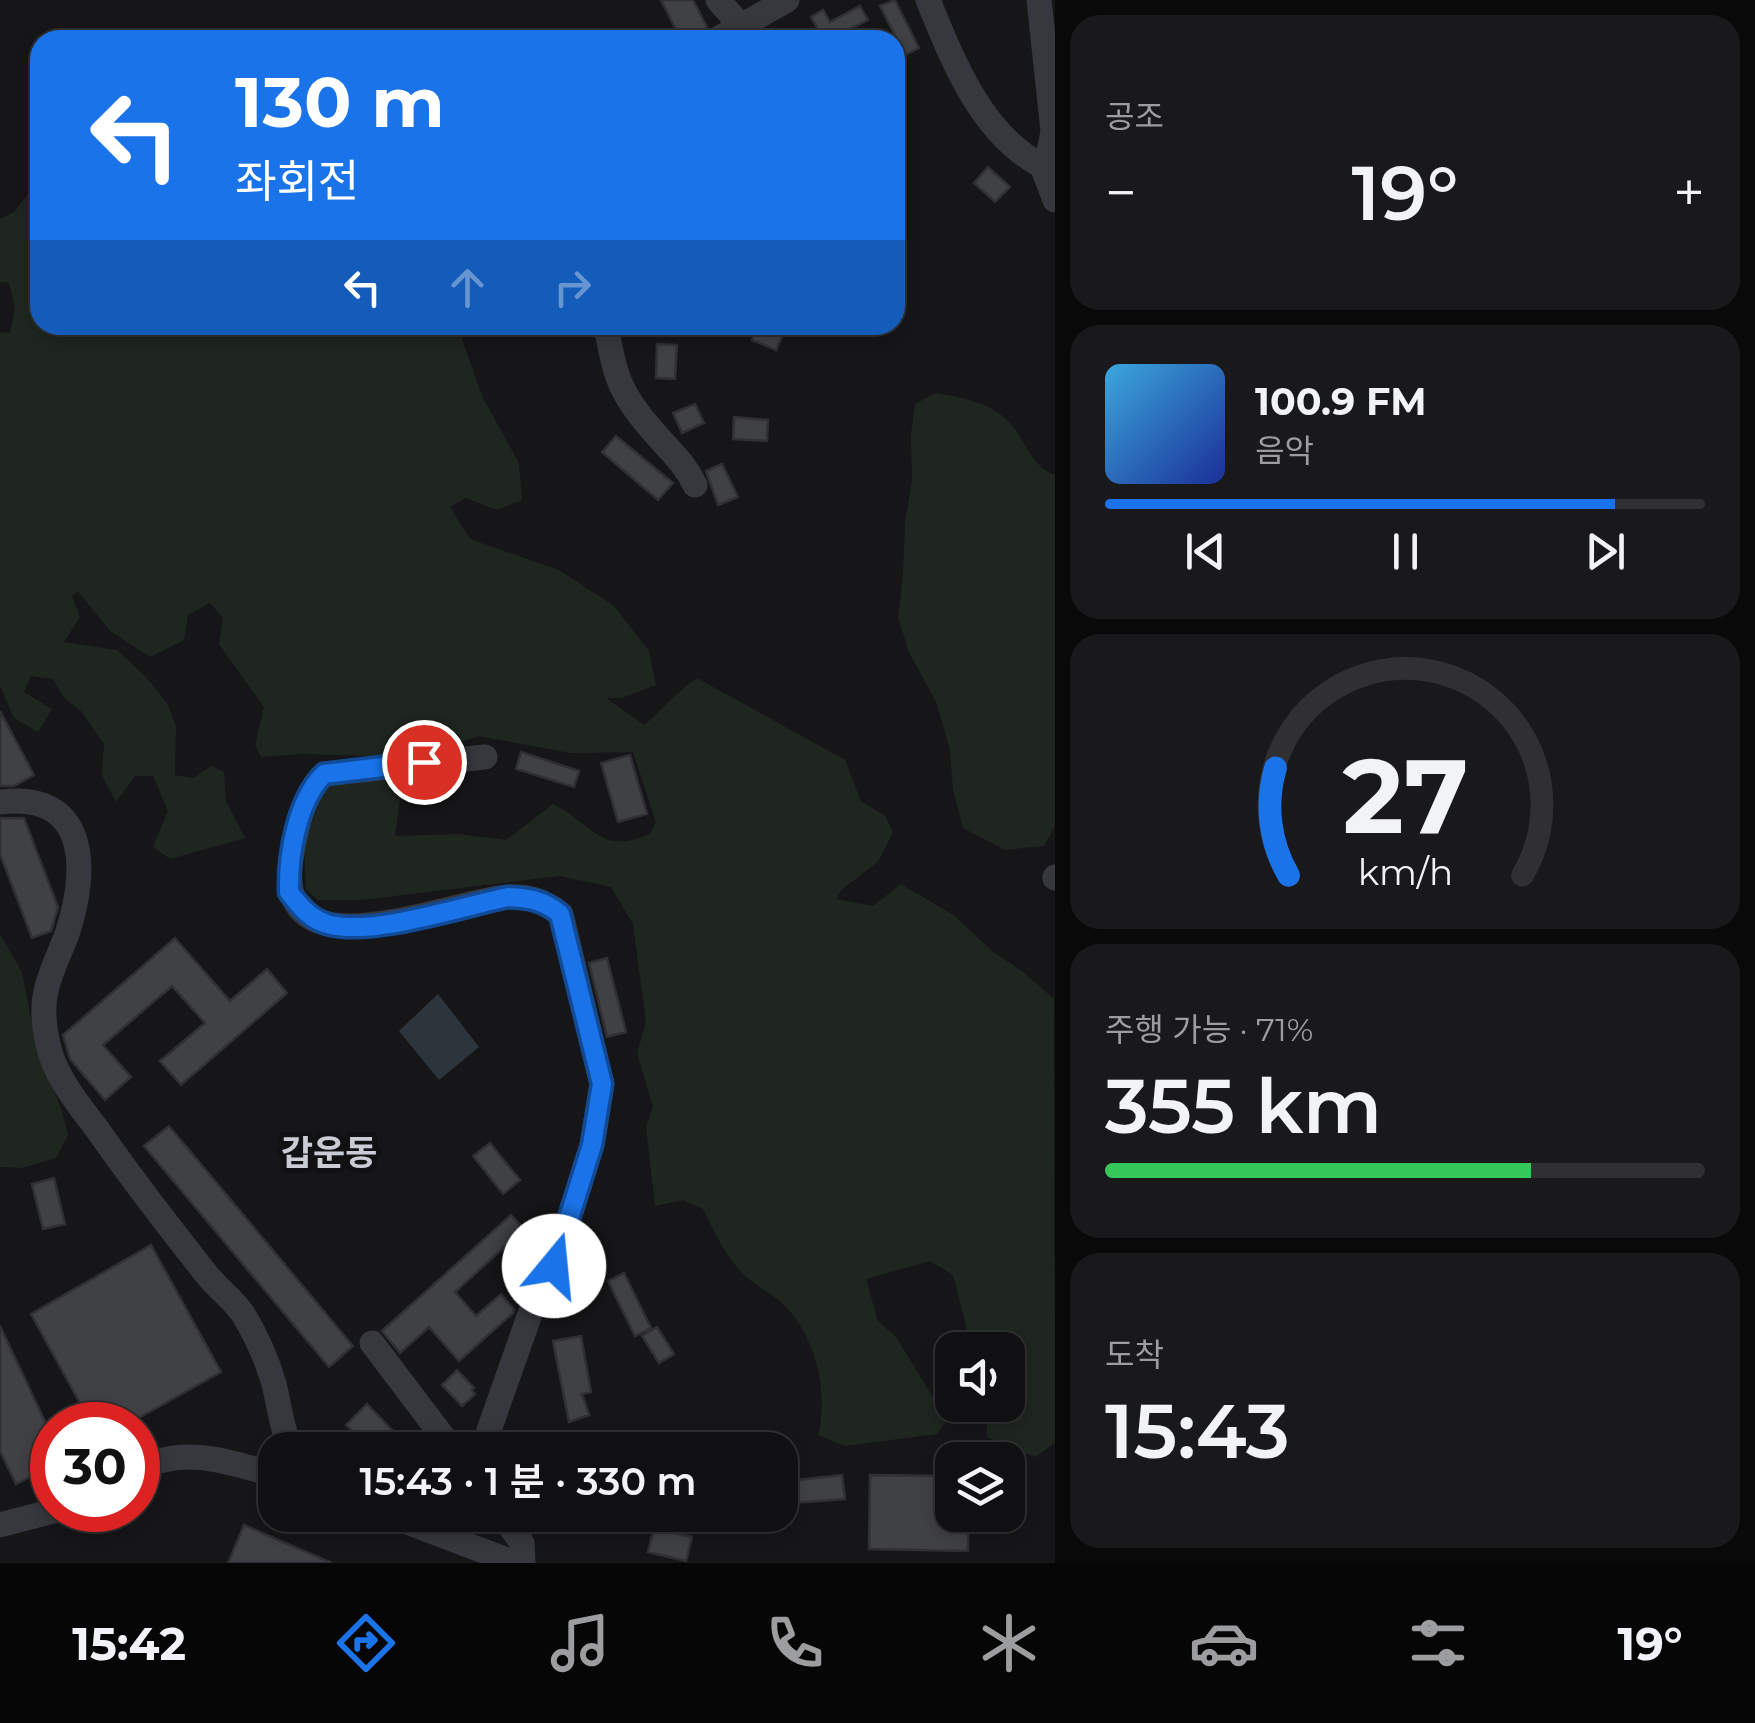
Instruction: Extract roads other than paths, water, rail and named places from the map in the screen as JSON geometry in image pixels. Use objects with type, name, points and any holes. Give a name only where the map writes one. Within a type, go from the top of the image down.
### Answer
[{"type":"street","points":[[718,0],[740,25]]},
{"type":"street","points":[[732,30],[787,0]]},
{"type":"street","points":[[928,0],[964,82],[982,110],[1022,156],[1042,166],[1055,200]]},
{"type":"street","points":[[1039,0],[1053,131],[1050,152],[1042,166]]},
{"type":"street","points":[[608,335],[614,372],[628,402],[687,468],[695,485]]},
{"type":"street","points":[[485,757],[324,774],[307,796],[289,875],[289,892],[302,910],[328,925],[368,927],[508,897],[547,903],[560,914],[602,1084],[592,1145],[554,1266],[532,1310],[488,1432]]},
{"type":"street","points":[[0,802],[25,799],[47,805],[67,819],[78,844],[76,899],[45,993],[44,1026],[51,1058],[144,1196],[240,1310],[258,1340],[274,1384],[282,1432]]},
{"type":"street","points":[[372,1343],[439,1432]]},
{"type":"street","points":[[160,1462],[170,1458],[219,1458],[258,1470]]},
{"type":"street","points":[[0,1525],[30,1517]]},
{"type":"street","points":[[434,1532],[516,1563]]},
{"type":"street","points":[[514,1532],[522,1543],[524,1563]]},
{"type":"district","name":"갑운동","points":[[329,1153]]}]
